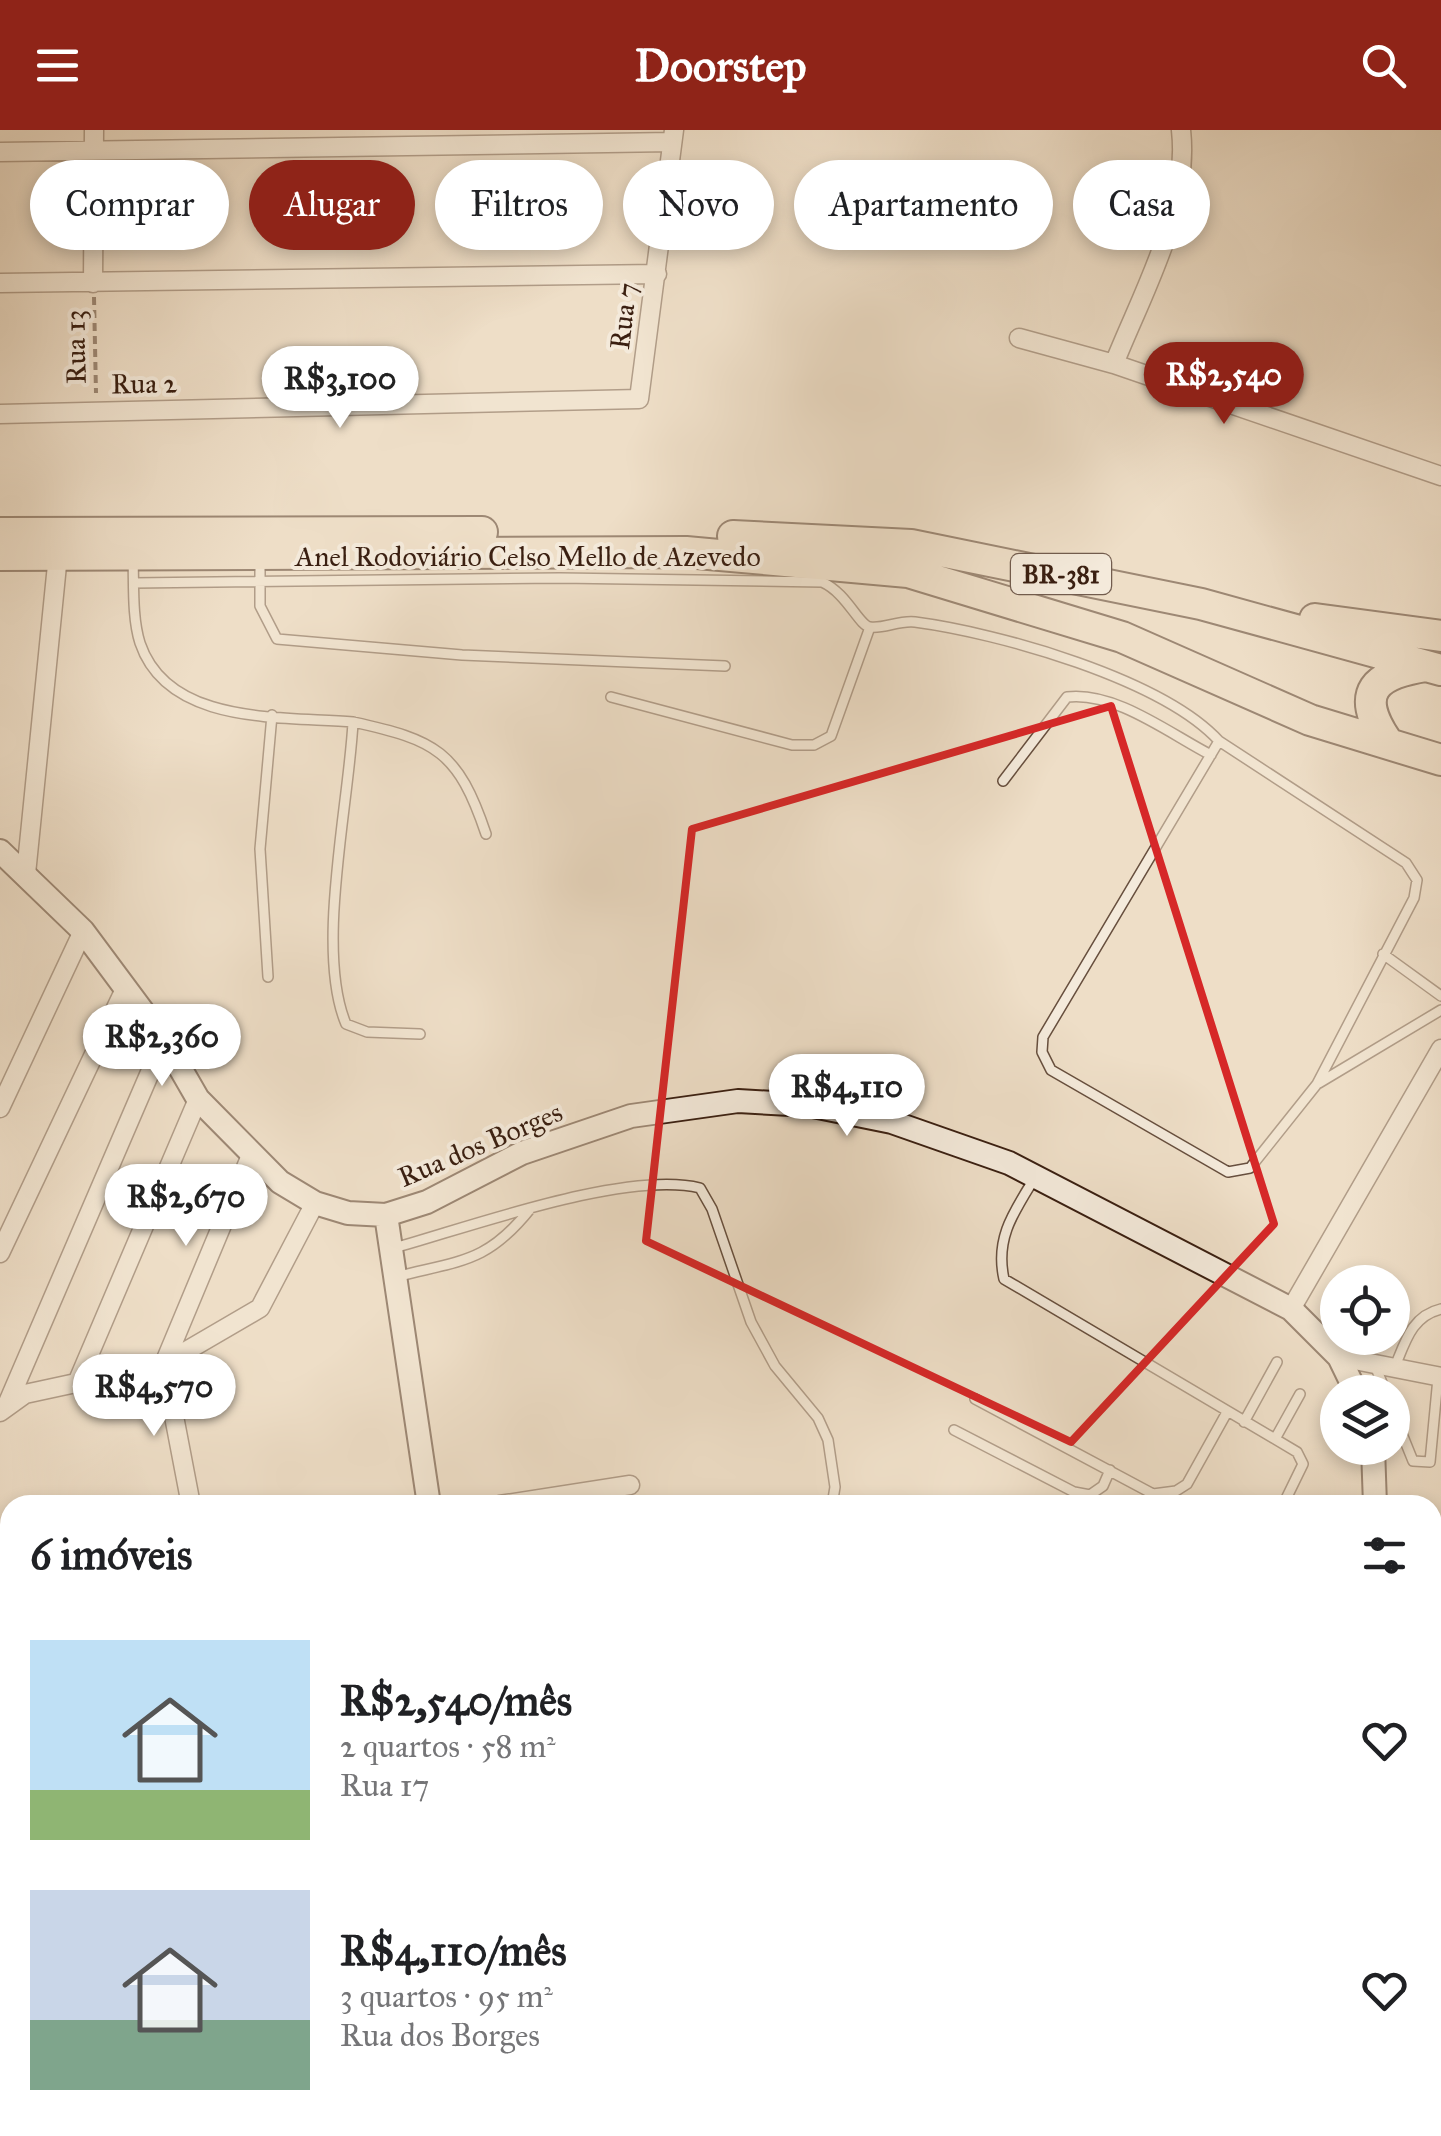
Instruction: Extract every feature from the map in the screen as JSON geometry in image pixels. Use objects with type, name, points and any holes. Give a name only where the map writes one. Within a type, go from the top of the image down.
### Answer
[{"type":"highway","name":"Anel Rodoviário Celso Mello de Azevedo","points":[[0,533],[282,530],[844,539],[911,545],[1201,604],[1434,668]]},
{"type":"highway","name":"Anel Rodoviário Celso Mello de Azevedo","points":[[0,555],[58,555],[134,569],[686,552],[908,572],[1122,637],[1310,720],[1386,740],[1441,760]]},
{"type":"highway","points":[[1201,604],[1441,636]]},
{"type":"highway","points":[[1386,740],[1371,718],[1370,694],[1379,680],[1399,670],[1434,668]]},
{"type":"street","points":[[94,130],[94,282]]},
{"type":"street","points":[[1114,364],[1179,198],[1184,159],[1181,130]]},
{"type":"street","points":[[0,152],[94,153],[673,136]]},
{"type":"street","name":"Rua 7","points":[[642,390],[673,136]]},
{"type":"street","points":[[0,283],[657,274]]},
{"type":"street","points":[[1019,338],[1114,364],[1441,476]]},
{"type":"street","name":"Rua 2","points":[[0,414],[630,402],[638,399],[642,390]]},
{"type":"street","points":[[26,874],[58,555]]},
{"type":"street","name":"Rua dos Borges","points":[[2,857],[26,874],[84,932],[164,1040],[198,1099],[280,1182],[315,1203],[348,1212],[386,1215],[427,1202],[522,1153],[631,1116],[738,1101],[808,1105],[892,1122],[1009,1163],[1291,1310],[1338,1357],[1347,1375]]},
{"type":"street","points":[[0,1108],[84,932]]},
{"type":"street","points":[[0,1253],[125,989]]},
{"type":"street","points":[[3,1410],[164,1040]]},
{"type":"street","points":[[1291,1310],[1441,1048]]},
{"type":"street","points":[[78,1383],[198,1099]]},
{"type":"street","points":[[188,1495],[164,1364],[252,1153]]},
{"type":"street","points":[[3,1410],[25,1394],[164,1364],[260,1308],[315,1203]]},
{"type":"street","points":[[386,1215],[428,1495]]},
{"type":"street","points":[[1338,1357],[1440,1376]]},
{"type":"street","points":[[1374,1465],[1375,1495]]},
{"type":"street","points":[[565,1495],[630,1485]]},
{"type":"lane","points":[[725,666],[462,655],[277,640],[260,606],[260,567],[822,582],[841,590],[858,622],[870,628],[916,622],[1022,644],[1142,690],[1200,720],[1219,741],[1406,863],[1417,880],[1414,898],[1317,1084],[1250,1168],[1228,1172],[1051,1070],[1042,1052],[1043,1038],[1219,741]]},
{"type":"lane","points":[[134,569],[140,641],[157,678],[208,708],[352,722],[407,734],[440,751],[470,786],[486,834]]},
{"type":"lane","points":[[612,697],[792,746],[814,745],[830,736],[870,628]]},
{"type":"lane","points":[[1003,781],[1068,696],[1084,694],[1108,701],[1211,755]]},
{"type":"lane","points":[[268,977],[260,849],[272,715]]},
{"type":"lane","points":[[352,722],[334,922],[340,1008],[346,1024],[367,1032],[420,1034]]},
{"type":"lane","points":[[1383,954],[1441,996]]},
{"type":"lane","points":[[1317,1084],[1441,1010]]},
{"type":"lane","points":[[1036,1177],[1015,1209],[998,1252],[1004,1279],[1226,1414],[1297,1452],[1303,1464],[1288,1495]]},
{"type":"lane","points":[[391,1248],[533,1206],[675,1182],[700,1188],[712,1208],[751,1322],[774,1366],[818,1418],[828,1440],[833,1495]]},
{"type":"lane","points":[[396,1277],[466,1259],[503,1244],[533,1206]]},
{"type":"lane","points":[[1385,1375],[1384,1368],[1424,1313],[1441,1309]]},
{"type":"lane","points":[[1244,1422],[1277,1362]]},
{"type":"lane","points":[[1410,1454],[1413,1461],[1430,1462],[1440,1376]]},
{"type":"lane","points":[[1275,1439],[1300,1394]]},
{"type":"lane","points":[[975,1398],[1153,1494],[1176,1491],[1187,1484],[1226,1414]]},
{"type":"lane","points":[[954,1430],[1074,1492],[1090,1495],[1103,1486],[1110,1470]]},
{"type":"path","name":"Rua 13","points":[[94,282],[97,411]]},
{"type":"highlighted area","points":[[1111,706],[1274,1224],[1071,1442],[646,1241],[692,829]]}]
